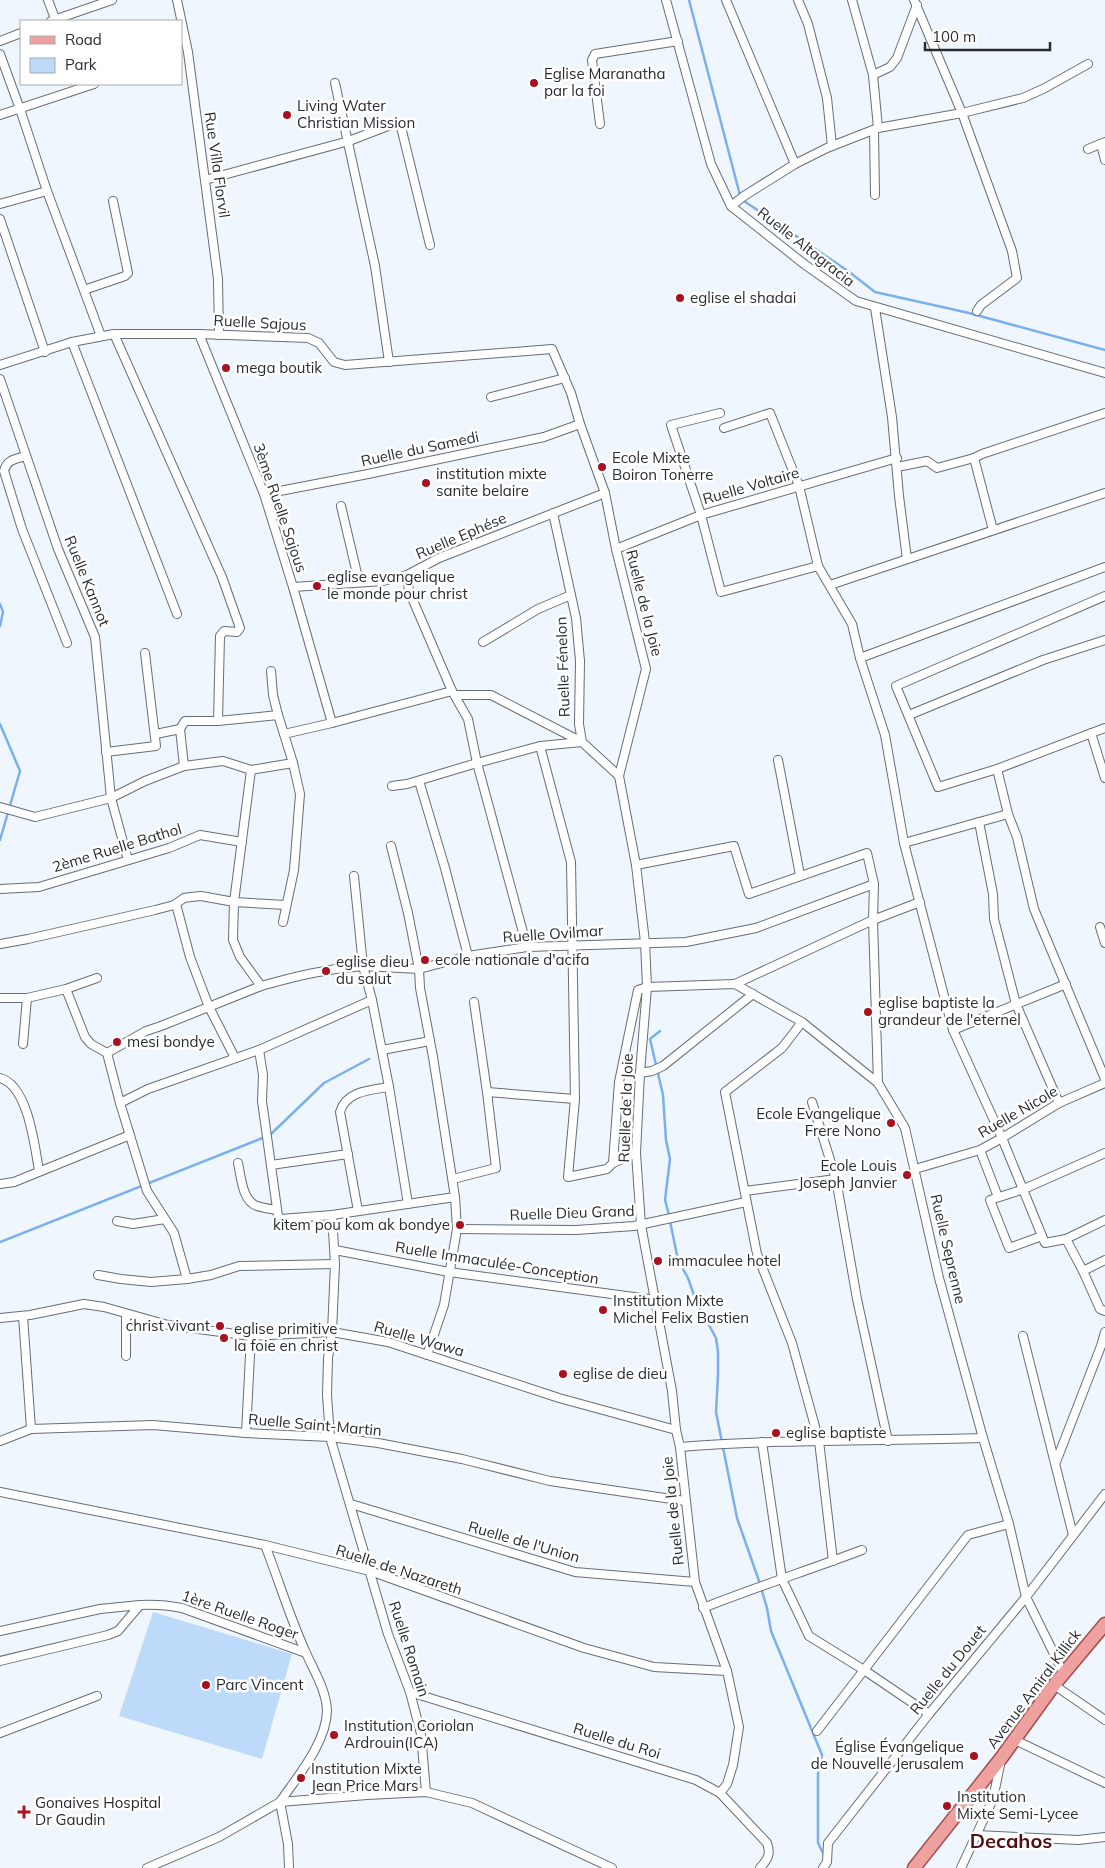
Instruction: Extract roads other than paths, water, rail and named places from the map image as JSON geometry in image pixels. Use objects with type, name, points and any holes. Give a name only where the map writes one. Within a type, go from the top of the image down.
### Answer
[{"type":"main road","name":"Avenue Amiral Killick","points":[[914,1868],[1002,1758],[1054,1686],[1105,1624]]},
{"type":"street","points":[[48,0],[54,20]]},
{"type":"street","points":[[57,20],[112,0]]},
{"type":"street","name":"Rue Villa Florvil","points":[[177,0],[180,20]]},
{"type":"street","name":"Ruelle Altagracia","points":[[666,0],[711,164],[738,201],[848,297],[875,308],[1105,373]]},
{"type":"street","points":[[726,0],[795,164]]},
{"type":"street","points":[[798,0],[808,24],[827,98],[832,146]]},
{"type":"street","points":[[852,0],[872,75],[876,129],[875,194]]},
{"type":"street","points":[[872,75],[890,67],[894,63],[902,47],[915,3]]},
{"type":"street","points":[[915,3],[962,113],[1012,251],[1017,278],[981,305],[977,311]]},
{"type":"street","points":[[0,41],[20,32]]},
{"type":"street","name":"Rue Villa Florvil","points":[[182,38],[206,180],[218,279],[219,335]]},
{"type":"street","points":[[600,124],[592,60],[595,54],[678,41]]},
{"type":"street","points":[[0,54],[47,191],[101,336]]},
{"type":"street","points":[[738,201],[795,164],[832,146],[876,129],[962,113],[1023,98],[1088,64]]},
{"type":"street","points":[[335,83],[375,266],[389,362]]},
{"type":"street","points":[[0,115],[79,86]]},
{"type":"street","points":[[206,180],[349,141],[393,124],[401,127],[430,245]]},
{"type":"street","points":[[1088,149],[1103,143],[1105,160]]},
{"type":"street","points":[[0,204],[47,191]]},
{"type":"street","points":[[84,290],[125,276],[128,273],[113,201]]},
{"type":"street","points":[[0,219],[45,352]]},
{"type":"street","points":[[875,308],[897,458],[899,496],[907,559]]},
{"type":"street","points":[[114,334],[222,577],[240,628],[237,632],[224,631],[220,636],[218,720]]},
{"type":"street","name":"Ruelle Sajous","points":[[0,365],[72,342],[114,334],[198,334],[308,338],[320,343],[338,365],[552,350],[571,393],[580,424]]},
{"type":"street","name":"3ème Ruelle Sajous","points":[[198,334],[264,494],[332,723]]},
{"type":"street","points":[[72,342],[177,614]]},
{"type":"street","points":[[491,397],[564,378]]},
{"type":"street","name":"Ruelle Kannot","points":[[0,379],[58,548],[95,637],[111,798],[128,860]]},
{"type":"street","points":[[724,428],[770,412],[800,486],[818,566],[852,624],[860,658],[885,735],[904,843],[953,1030],[1024,1188],[1045,1243],[1066,1239],[1105,1220]]},
{"type":"street","points":[[720,413],[671,425],[701,515],[721,592],[818,566]]},
{"type":"street","points":[[897,467],[927,461],[937,468],[974,458],[1105,413]]},
{"type":"street","name":"Ruelle du Samedi","points":[[264,494],[544,437],[580,424]]},
{"type":"street","name":"Ruelle de la Joie","points":[[580,424],[605,493],[616,550],[646,669],[619,776],[636,865],[645,942],[647,987],[636,1154],[641,1225],[672,1391],[695,1582],[727,1671],[738,1727],[733,1765],[727,1784],[720,1792]]},
{"type":"street","points":[[26,456],[9,461],[4,471],[22,529],[67,643]]},
{"type":"street","name":"Ruelle Voltaire","points":[[616,550],[701,515],[897,458]]},
{"type":"street","points":[[974,458],[992,530]]},
{"type":"street","name":"Ruelle Ephése","points":[[293,587],[382,581],[407,575],[439,558],[605,493]]},
{"type":"street","points":[[830,585],[1105,493]]},
{"type":"street","points":[[341,506],[359,582]]},
{"type":"street","name":"Ruelle Fénelon","points":[[553,513],[576,618],[579,652],[579,724],[582,742]]},
{"type":"street","points":[[860,658],[1105,566]]},
{"type":"street","points":[[407,575],[409,592],[454,693],[468,719],[477,763],[527,946]]},
{"type":"street","points":[[484,642],[538,609],[571,595]]},
{"type":"street","points":[[1105,596],[896,686],[938,787],[996,769],[1105,728]]},
{"type":"street","points":[[908,716],[1043,660],[1105,640]]},
{"type":"street","points":[[106,752],[156,746],[145,653]]},
{"type":"street","points":[[272,671],[272,694],[293,763],[300,794],[294,870],[283,922]]},
{"type":"street","points":[[284,734],[454,693],[491,695],[582,742],[619,776]]},
{"type":"street","points":[[156,734],[180,729],[186,721],[278,715]]},
{"type":"street","points":[[180,729],[184,766]]},
{"type":"street","points":[[1091,733],[1105,778]]},
{"type":"street","points":[[392,786],[419,781],[540,746],[582,742]]},
{"type":"street","points":[[540,746],[572,862],[575,1099],[568,1177],[607,1169],[613,1163],[636,1154]]},
{"type":"street","points":[[0,807],[35,817],[111,798],[145,781],[184,766],[223,760],[251,770],[293,763]]},
{"type":"street","points":[[778,760],[800,875]]},
{"type":"street","points":[[996,769],[1008,814],[1017,838],[1034,909],[1105,1079]]},
{"type":"street","points":[[251,770],[234,902],[233,940],[240,957],[260,986]]},
{"type":"street","points":[[419,781],[445,868],[468,956]]},
{"type":"street","points":[[904,843],[1008,814]]},
{"type":"street","points":[[979,822],[993,894],[994,919],[1016,1004],[1060,1103]]},
{"type":"street","name":"2ème Ruelle Bathol","points":[[0,889],[39,886],[169,848],[200,835],[242,842]]},
{"type":"street","points":[[391,846],[408,913],[419,969],[420,988],[455,1197],[457,1230],[444,1306],[427,1355]]},
{"type":"street","points":[[636,865],[734,846],[749,894],[867,853],[874,884],[873,920],[878,1084]]},
{"type":"street","points":[[354,876],[363,966],[372,1000],[389,1087],[408,1204]]},
{"type":"street","name":"Ruelle Ovilmar","points":[[106,1053],[146,1031],[260,986],[306,973],[332,968],[363,966],[419,969],[468,956],[527,946],[686,942],[756,928],[874,884]]},
{"type":"street","points":[[0,944],[28,940],[176,904],[184,898],[191,897],[201,896],[234,902],[286,905]]},
{"type":"street","points":[[613,1163],[619,1082],[638,990],[647,987],[735,984],[873,920],[920,902]]},
{"type":"street","points":[[176,904],[190,956],[209,1007],[235,1058]]},
{"type":"street","points":[[1100,927],[1105,943]]},
{"type":"street","points":[[0,998],[27,998],[66,989],[97,978]]},
{"type":"street","name":"Ruelle Seprenne","points":[[735,984],[802,1022],[878,1084],[905,1128],[939,1278],[983,1438],[1010,1524],[1026,1597],[1064,1674]]},
{"type":"street","points":[[953,1030],[1066,984]]},
{"type":"street","points":[[66,989],[85,1037],[91,1044],[106,1053],[147,1191],[174,1233],[187,1279]]},
{"type":"street","points":[[640,1074],[664,1066],[753,994]]},
{"type":"street","points":[[23,1044],[27,998]]},
{"type":"street","points":[[120,1103],[148,1089],[258,1050],[372,1000]]},
{"type":"street","points":[[453,1178],[496,1168],[474,1002]]},
{"type":"street","points":[[802,1022],[782,1048],[725,1092],[757,1254],[792,1342],[819,1441],[833,1561]]},
{"type":"street","points":[[382,1050],[430,1041]]},
{"type":"street","points":[[258,1050],[263,1075],[262,1101],[278,1216],[280,1218],[332,1215],[455,1197]]},
{"type":"street","points":[[0,1078],[13,1085],[28,1115],[33,1132],[39,1171]]},
{"type":"street","name":"Ruelle Nicole","points":[[915,1169],[980,1150],[1060,1103],[1105,1084]]},
{"type":"street","points":[[358,1211],[340,1112],[346,1100],[361,1092],[389,1087]]},
{"type":"street","points":[[487,1092],[575,1099]]},
{"type":"street","points":[[812,1102],[836,1179],[857,1299],[888,1441]]},
{"type":"street","points":[[0,1184],[14,1182],[130,1136]]},
{"type":"street","points":[[980,1150],[998,1197]]},
{"type":"street","points":[[1042,1236],[1010,1248],[990,1200],[1024,1188],[1105,1153]]},
{"type":"street","points":[[271,1165],[348,1154]]},
{"type":"street","points":[[238,1163],[249,1202],[256,1206],[278,1210]]},
{"type":"street","points":[[745,1192],[836,1179]]},
{"type":"street","name":"Ruelle Dieu Grand","points":[[457,1230],[576,1230],[641,1225],[746,1202]]},
{"type":"street","name":"Ruelle Romain","points":[[332,1215],[335,1264],[332,1332],[328,1358],[327,1395],[330,1437],[388,1634],[410,1692],[421,1734],[426,1792]]},
{"type":"street","points":[[117,1222],[140,1223],[165,1219]]},
{"type":"street","points":[[1066,1239],[1100,1308],[1105,1311]]},
{"type":"street","name":"Ruelle Immaculée-Conception","points":[[335,1250],[449,1272],[656,1300]]},
{"type":"street","points":[[1083,1271],[1105,1260]]},
{"type":"street","points":[[98,1275],[121,1280],[151,1282],[211,1275],[239,1266],[335,1264]]},
{"type":"street","name":"Ruelle Wawa","points":[[0,1318],[23,1316],[84,1304],[104,1307],[168,1325],[251,1336],[332,1332],[388,1342],[559,1398],[676,1430]]},
{"type":"street","points":[[126,1314],[126,1356]]},
{"type":"street","points":[[23,1316],[31,1429]]},
{"type":"street","points":[[1056,1462],[1102,1346],[1105,1332]]},
{"type":"street","points":[[246,1433],[251,1336]]},
{"type":"street","points":[[1023,1336],[1073,1535]]},
{"type":"street","name":"Ruelle Saint-Martin","points":[[0,1440],[31,1429],[154,1425],[246,1433],[330,1437],[378,1443],[462,1459],[550,1480],[685,1501]]},
{"type":"street","points":[[680,1447],[762,1442],[983,1438]]},
{"type":"street","points":[[762,1442],[782,1580],[809,1636],[929,1714]]},
{"type":"street","name":"Ruelle de Nazareth","points":[[0,1492],[265,1545],[370,1571],[584,1648],[654,1667],[727,1671]]},
{"type":"street","name":"Ruelle du Douet","points":[[823,1868],[827,1862],[828,1843],[929,1714],[1026,1597],[1105,1494]]},
{"type":"street","name":"Ruelle de l'Union","points":[[351,1504],[574,1572],[695,1582]]},
{"type":"street","points":[[817,1731],[968,1535],[1010,1524]]},
{"type":"street","points":[[147,1868],[220,1837],[280,1802],[310,1758],[323,1732],[327,1710],[319,1680],[306,1653],[265,1545]]},
{"type":"street","points":[[703,1608],[750,1589],[782,1580],[862,1550]]},
{"type":"street","points":[[0,1660],[108,1635],[118,1631],[140,1605]]},
{"type":"street","name":"1ère Ruelle Roger","points":[[0,1631],[100,1609],[140,1605],[166,1605],[182,1608],[306,1653]]},
{"type":"street","points":[[1054,1686],[1105,1720]]},
{"type":"street","name":"Ruelle du Roi","points":[[410,1692],[696,1780],[720,1792],[767,1842],[770,1851],[768,1858],[760,1868]]},
{"type":"street","points":[[0,1733],[97,1696]]},
{"type":"street","points":[[1015,1740],[1105,1783]]},
{"type":"street","points":[[963,1867],[993,1799],[1002,1758]]},
{"type":"street","points":[[280,1802],[426,1792],[472,1803],[612,1868]]},
{"type":"street","points":[[280,1802],[288,1844],[290,1868]]},
{"type":"street","points":[[977,1835],[1078,1840],[1105,1838]]},
{"type":"waterway","points":[[689,0],[741,199],[848,271],[875,292],[969,313],[1105,350]]},
{"type":"waterway","points":[[0,604],[3,612],[0,626]]},
{"type":"waterway","points":[[0,724],[20,771],[0,840]]},
{"type":"waterway","points":[[660,1031],[650,1039],[663,1095],[666,1140],[670,1159],[665,1200],[669,1215]]},
{"type":"waterway","points":[[0,1242],[270,1135],[324,1083],[369,1059]]},
{"type":"waterway","points":[[670,1221],[678,1260],[688,1278],[696,1301],[716,1338],[718,1352],[716,1412],[737,1518],[759,1581],[771,1631],[822,1755],[818,1774],[818,1843],[825,1857]]},
{"type":"place","name":"Eglise Maranatha par la foi","points":[[534,83]]},
{"type":"place","name":"Living Water Christian Mission","points":[[287,115]]},
{"type":"place","name":"eglise el shadai","points":[[680,298]]},
{"type":"place","name":"mega boutik","points":[[226,368]]},
{"type":"place","name":"Ecole Mixte Boiron Tonerre","points":[[602,467]]},
{"type":"place","name":"institution mixte sanite belaire","points":[[426,483]]},
{"type":"place","name":"eglise evangelique le monde pour christ","points":[[317,586]]},
{"type":"place","name":"ecole nationale d'acifa","points":[[425,960]]},
{"type":"place","name":"eglise dieu du salut","points":[[326,971]]},
{"type":"place","name":"eglise baptiste la grandeur de l'eternel","points":[[868,1012]]},
{"type":"place","name":"mesi bondye","points":[[117,1042]]},
{"type":"place","name":"Ecole Evangelique Frere Nono","points":[[891,1123]]},
{"type":"place","name":"Ecole Louis Joseph Janvier","points":[[907,1175]]},
{"type":"place","name":"kitem pou kom ak bondye","points":[[460,1225]]},
{"type":"place","name":"immaculee hotel","points":[[658,1261]]},
{"type":"place","name":"Institution Mixte Michel Felix Bastien","points":[[603,1310]]},
{"type":"place","name":"christ vivant","points":[[220,1326]]},
{"type":"place","name":"eglise primitive la foie en christ","points":[[224,1338]]},
{"type":"place","name":"eglise de dieu","points":[[563,1374]]},
{"type":"place","name":"eglise baptiste","points":[[776,1433]]},
{"type":"place","name":"Parc Vincent","points":[[206,1685]]},
{"type":"place","name":"Institution Coriolan Ardrouin(ICA)","points":[[334,1735]]},
{"type":"place","name":"Église Évangelique de Nouvelle Jerusalem","points":[[974,1756]]},
{"type":"place","name":"Institution Mixte Jean Price Mars","points":[[301,1778]]},
{"type":"place","name":"Institution Mixte Semi-Lycee","points":[[947,1806]]},
{"type":"place","name":"Gonaives Hospital Dr Gaudin","points":[[24,1812]]},
{"type":"district","name":"Decahos","points":[[1011,1841]]}]
